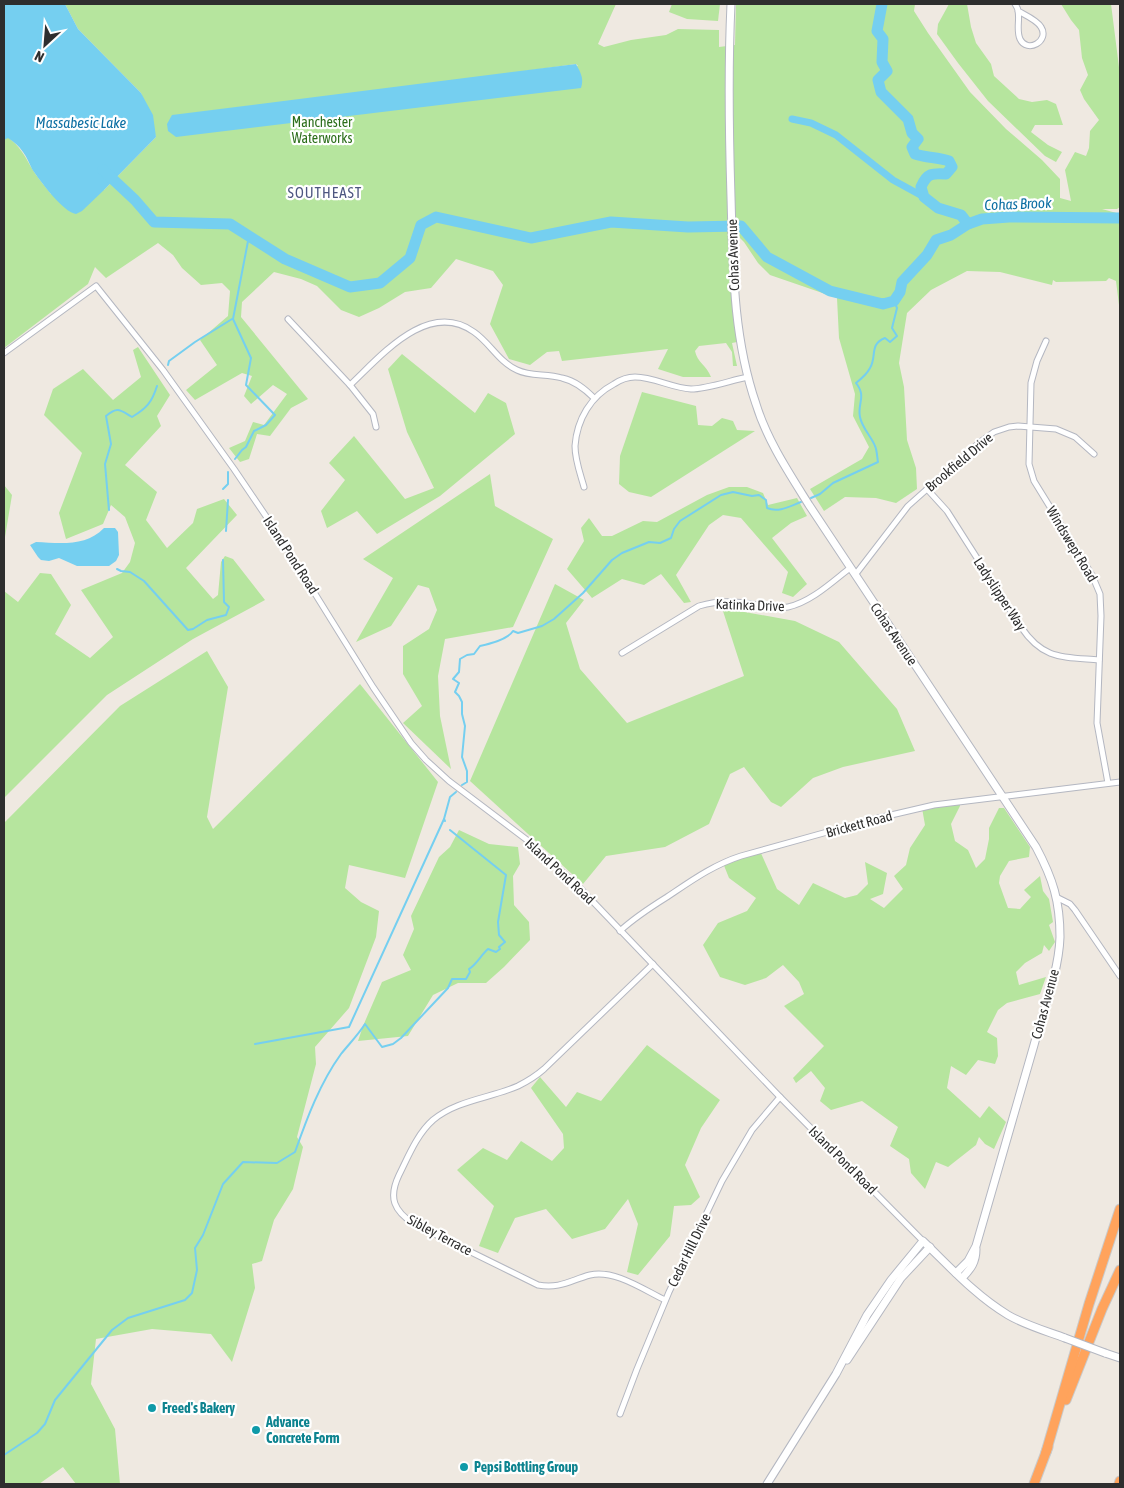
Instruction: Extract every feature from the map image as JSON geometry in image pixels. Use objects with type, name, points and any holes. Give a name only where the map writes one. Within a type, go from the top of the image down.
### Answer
[{"type":"highway","points":[[1046,1452],[1089,1304],[1120,1209]]},
{"type":"highway","points":[[1034,1484],[1102,1309],[1120,1270]]},
{"type":"street","name":"Cohas Avenue","points":[[731,4],[728,73],[733,271],[739,339],[756,406],[776,448],[809,504],[1036,847],[1051,878],[1056,897],[1060,939],[1055,969],[976,1246],[975,1261],[962,1278]]},
{"type":"street","points":[[1015,4],[1018,11],[1019,38],[1024,44],[1035,45],[1041,40],[1042,29],[1037,23],[1018,11]]},
{"type":"street","name":"Island Pond Road","points":[[4,353],[96,286],[163,370],[234,469],[276,531],[393,720],[426,760],[449,781],[545,854],[780,1097],[930,1247],[982,1296],[1009,1315],[1120,1358]]},
{"type":"street","points":[[288,320],[350,385],[373,414],[376,426]]},
{"type":"street","points":[[350,385],[403,337],[424,325],[441,322],[466,326],[515,370],[561,377],[582,386],[594,398]]},
{"type":"street","name":"Windswept Road","points":[[1046,341],[1037,361],[1031,383],[1029,464],[1034,481],[1092,574],[1100,594],[1101,616],[1097,723],[1108,783]]},
{"type":"street","points":[[584,486],[577,462],[576,446],[584,412],[594,398],[606,388],[621,380],[635,376],[692,389],[748,377]]},
{"type":"street","name":"Brookfield Drive","points":[[855,575],[902,513],[986,436],[1009,427],[1056,429],[1069,433],[1081,441],[1094,454]]},
{"type":"street","name":"Ladyslipper Way","points":[[928,489],[947,511],[1033,643],[1045,651],[1057,655],[1099,660]]},
{"type":"street","name":"Katinka Drive","points":[[622,653],[699,606],[725,601],[776,608],[798,605],[850,568]]},
{"type":"street","name":"Brickett Road","points":[[620,931],[649,908],[713,867],[726,861],[896,814],[956,802],[1120,782]]},
{"type":"street","points":[[1056,897],[1070,904],[1075,910],[1120,976]]},
{"type":"street","name":"Sibley Terrace","points":[[653,964],[532,1079],[504,1091],[461,1105],[447,1111],[434,1120],[423,1131],[415,1144],[394,1185],[393,1192],[396,1208],[414,1224],[538,1285],[561,1285],[590,1275],[605,1274],[620,1278],[665,1300]]},
{"type":"street","name":"Cedar Hill Drive","points":[[620,1414],[665,1300],[722,1181],[752,1130],[780,1097]]},
{"type":"street","points":[[767,1484],[836,1374],[855,1336],[879,1298],[900,1268],[924,1241]]},
{"type":"street","name":"Cohas Avenue","points":[[956,1272],[968,1261],[976,1246]]},
{"type":"street","points":[[836,1374],[845,1364],[901,1278],[930,1247]]},
{"type":"green space","name":"Manchester Waterworks","points":[[65,4],[616,4],[598,44],[604,47],[631,40],[666,35],[678,29],[719,30],[719,47],[735,45],[736,4],[915,4],[914,11],[970,92],[1006,129],[1042,160],[1060,179],[1060,198],[1071,201],[1065,170],[1075,152],[1086,156],[1089,148],[1090,131],[1099,120],[1080,90],[1088,75],[1082,58],[1079,30],[1061,4],[1111,4],[1120,75],[1120,207],[1117,209],[1102,209],[1120,214],[1120,313],[1116,281],[1109,278],[1106,281],[1056,282],[1053,280],[1052,285],[1000,272],[967,271],[931,290],[907,313],[899,363],[904,387],[907,440],[916,468],[917,489],[896,503],[876,498],[845,497],[824,511],[810,489],[862,459],[869,447],[853,416],[855,394],[839,338],[837,298],[770,275],[758,263],[739,237],[730,238],[732,291],[737,342],[732,343],[737,366],[733,366],[732,352],[726,343],[699,346],[695,351],[696,355],[711,377],[683,377],[658,369],[668,349],[562,361],[559,351],[547,352],[530,365],[509,359],[490,324],[503,285],[493,271],[456,259],[431,288],[405,292],[379,308],[359,317],[341,310],[317,286],[301,279],[274,272],[242,302],[241,317],[308,399],[291,408],[270,436],[257,434],[249,459],[240,462],[229,448],[245,441],[253,422],[264,425],[287,394],[273,385],[251,404],[244,396],[252,376],[242,373],[195,400],[186,390],[217,365],[200,340],[228,316],[230,291],[222,283],[201,285],[182,268],[173,255],[158,243],[106,278],[95,267],[88,284],[4,348],[4,140],[8,137],[19,147],[35,174],[51,194],[104,190],[156,137],[141,93],[78,29]],"holes":[[[576,64],[578,66],[483,79],[482,77]]]},
{"type":"green space","points":[[672,4],[720,4],[718,21],[687,19],[669,12]]},
{"type":"green space","points":[[949,4],[967,4],[976,43],[991,64],[994,76],[1019,99],[1032,102],[1047,100],[1056,104],[1063,125],[1035,125],[1031,132],[1048,145],[1062,152],[1056,162],[1045,156],[988,101],[937,34],[938,24]]},
{"type":"green space","points":[[138,347],[170,395],[157,416],[161,426],[125,465],[157,492],[146,520],[167,548],[193,523],[197,509],[224,499],[237,515],[186,568],[213,599],[218,595],[221,562],[225,556],[233,559],[265,600],[193,639],[107,695],[4,798],[4,591],[18,602],[40,573],[51,574],[71,605],[55,634],[90,658],[113,637],[81,590],[122,573],[130,562],[135,543],[125,517],[111,505],[103,524],[66,539],[59,513],[82,453],[44,415],[53,389],[83,369],[113,400],[141,377],[133,350]]},
{"type":"green space","points":[[402,354],[475,413],[488,393],[506,403],[515,434],[440,496],[377,534],[357,511],[327,528],[321,511],[345,480],[329,463],[354,436],[405,499],[434,488],[407,432],[388,369]]},
{"type":"green space","points":[[642,392],[696,406],[698,425],[712,426],[722,418],[733,421],[737,430],[755,431],[651,497],[629,492],[619,484],[620,456]]},
{"type":"green space","points":[[490,474],[495,506],[553,539],[513,627],[445,639],[438,676],[440,716],[451,769],[403,723],[422,706],[403,674],[403,646],[429,629],[437,610],[429,588],[418,585],[391,626],[356,642],[393,578],[363,559]]},
{"type":"green space","points":[[4,485],[12,495],[4,543]]},
{"type":"green space","points":[[729,487],[747,487],[763,493],[768,505],[797,498],[807,516],[791,523],[772,538],[807,584],[793,597],[782,593],[788,572],[741,518],[723,515],[709,525],[676,575],[691,602],[684,603],[661,574],[644,585],[622,579],[592,598],[567,569],[584,541],[581,528],[589,518],[602,536],[612,536],[643,521],[657,522],[707,495]]},
{"type":"green space","points":[[555,584],[584,600],[566,623],[580,669],[627,723],[744,676],[722,608],[795,621],[839,642],[897,709],[915,751],[843,767],[813,778],[781,807],[771,802],[744,767],[730,774],[709,824],[665,847],[606,856],[583,884],[470,781]]},
{"type":"green space","points":[[207,651],[228,687],[207,817],[213,829],[360,684],[438,782],[405,878],[349,865],[345,888],[361,902],[379,911],[376,937],[349,1008],[315,1047],[316,1064],[297,1137],[303,1147],[293,1189],[274,1220],[262,1261],[252,1264],[255,1288],[232,1362],[211,1334],[152,1329],[96,1339],[91,1384],[115,1429],[120,1484],[76,1484],[63,1467],[39,1484],[4,1484],[4,823],[120,706]]},
{"type":"green space","points":[[960,801],[960,806],[951,824],[955,841],[968,850],[976,868],[985,859],[989,828],[999,808],[1004,808],[1030,847],[1029,857],[1009,861],[1000,876],[999,883],[1008,908],[1020,909],[1031,897],[1024,890],[1040,876],[1043,891],[1049,899],[1053,922],[1049,925],[1055,942],[1049,951],[1044,945],[1042,953],[1025,963],[1016,972],[1019,985],[1046,977],[1040,994],[1007,1003],[998,1010],[987,1032],[997,1038],[998,1056],[995,1064],[978,1060],[966,1075],[951,1066],[947,1088],[980,1118],[989,1106],[1006,1122],[994,1149],[985,1144],[979,1137],[976,1145],[948,1167],[936,1162],[925,1189],[911,1173],[909,1159],[890,1146],[898,1127],[862,1101],[831,1110],[820,1101],[825,1088],[811,1071],[796,1083],[793,1078],[824,1046],[784,1006],[804,994],[799,982],[783,965],[766,978],[745,985],[720,977],[703,945],[718,923],[747,911],[756,898],[729,878],[723,863],[760,851],[777,889],[799,905],[813,883],[845,898],[857,895],[868,884],[865,862],[887,873],[883,894],[870,899],[884,908],[903,889],[894,876],[906,865],[910,848],[925,825],[922,808]]},
{"type":"green space","points":[[459,830],[489,844],[518,847],[520,864],[513,876],[514,905],[529,922],[530,940],[486,983],[458,983],[433,995],[408,1036],[358,1041],[382,982],[411,970],[403,955],[414,929],[411,916],[439,857],[450,847]]},
{"type":"green space","points":[[647,1045],[720,1100],[701,1128],[685,1165],[700,1197],[691,1205],[674,1206],[670,1236],[638,1275],[627,1272],[638,1224],[628,1199],[605,1229],[572,1239],[546,1209],[515,1218],[498,1253],[479,1246],[494,1206],[457,1170],[483,1148],[507,1160],[521,1141],[552,1161],[564,1148],[563,1134],[531,1088],[540,1077],[566,1107],[577,1092],[601,1101]]},
{"type":"water","name":"Massabesic Lake","points":[[4,4],[65,4],[78,29],[141,93],[153,115],[156,137],[104,190],[82,211],[76,214],[65,208],[52,195],[32,169],[26,156],[18,146],[8,138],[4,140]]},
{"type":"water","points":[[576,64],[582,76],[581,88],[176,137],[168,131],[167,124],[172,115]]},
{"type":"water","points":[[104,528],[115,528],[118,532],[119,555],[116,561],[109,566],[77,566],[59,558],[49,561],[41,560],[30,545],[36,542],[63,543],[81,541],[97,534]]},
{"type":"waterway","name":"Cohas Brook","points":[[882,4],[877,31],[883,39],[882,62],[887,71],[878,80],[881,92],[908,119],[912,133],[918,139],[912,147],[915,154],[949,161],[952,167],[946,174],[934,174],[925,179],[921,187],[924,197],[938,208],[961,215],[968,224]]},
{"type":"waterway","points":[[792,119],[811,123],[836,135],[893,180],[924,197]]},
{"type":"waterway","points":[[103,170],[135,200],[154,222],[230,224],[285,259],[350,287],[380,283],[410,258],[421,225],[436,217],[531,238],[611,222],[688,227],[741,226],[767,257],[830,291],[883,304],[894,301],[900,292],[902,282],[927,255],[936,240],[951,235],[968,224],[982,219],[1009,217],[1120,218]]},
{"type":"waterway","points":[[235,459],[246,447],[254,431],[266,425],[275,415],[246,385],[251,358],[233,319],[249,236]]},
{"type":"waterway","points":[[811,498],[820,494],[833,483],[878,462],[875,446],[861,421],[859,412],[861,392],[856,383],[870,368],[877,344],[885,338],[890,342],[897,336],[892,328],[897,308],[894,301]]},
{"type":"waterway","points":[[168,365],[169,361],[195,342],[232,319]]},
{"type":"waterway","points":[[109,510],[105,464],[111,444],[106,416],[113,411],[119,410],[132,417],[142,411],[148,404],[157,386]]},
{"type":"waterway","points":[[223,489],[228,484],[228,472]]},
{"type":"waterway","points":[[462,785],[467,782],[467,771],[462,757],[465,726],[462,702],[455,692],[459,683],[453,679],[459,672],[460,659],[474,654],[480,646],[503,639],[513,631],[518,633],[542,626],[554,619],[583,593],[612,560],[622,553],[649,542],[660,543],[671,538],[674,529],[680,521],[721,495],[733,492],[752,496],[759,495],[766,500],[767,508],[776,510],[801,502]]},
{"type":"waterway","points":[[226,531],[228,500]]},
{"type":"waterway","points":[[117,569],[130,572],[144,581],[188,630],[207,620],[226,615],[229,607],[224,602],[223,560]]},
{"type":"waterway","points":[[445,821],[450,797],[456,792]]},
{"type":"waterway","points":[[255,1044],[349,1027],[444,819]]},
{"type":"waterway","points":[[4,1455],[37,1433],[45,1424],[55,1400],[112,1330],[128,1318],[185,1300],[192,1293],[197,1270],[195,1248],[203,1235],[223,1184],[243,1162],[277,1163],[295,1152],[309,1114],[333,1065],[365,1024],[382,1047],[393,1044],[401,1038],[448,988],[452,979],[466,979],[470,972],[469,969],[488,949],[496,952],[505,942],[499,935],[498,922],[506,875],[450,830]]},
{"type":"place","name":"Freed's Bakery","points":[[152,1408]]},
{"type":"place","name":"Advance Concrete Form","points":[[256,1430]]},
{"type":"place","name":"Pepsi Bottling Group","points":[[464,1467]]},
{"type":"district","name":"SOUTHEAST","points":[[325,193]]}]
